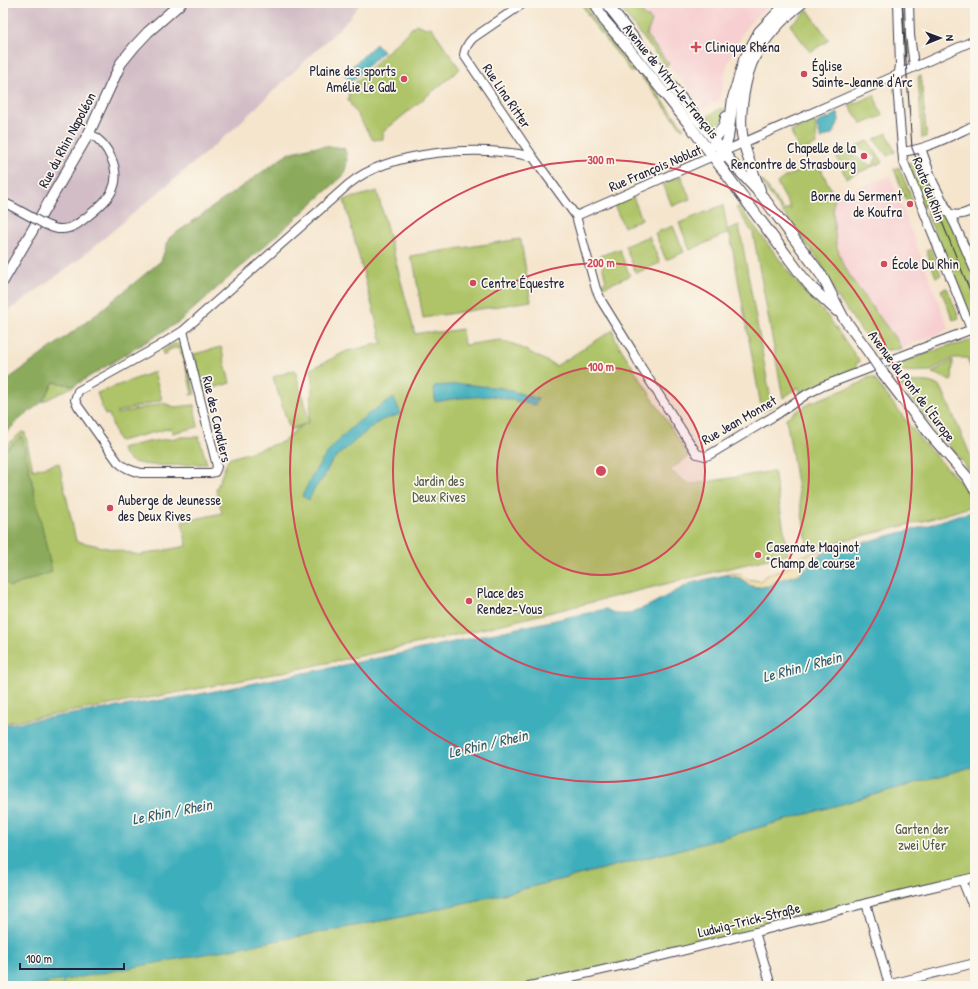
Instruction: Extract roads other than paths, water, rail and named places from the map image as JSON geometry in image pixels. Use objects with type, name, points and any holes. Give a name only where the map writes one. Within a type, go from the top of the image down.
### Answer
[{"type":"main road","name":"Rue du Rhin Napoléon","points":[[3,281],[89,133],[121,63],[148,32],[181,3]]},
{"type":"main road","name":"Avenue de Vitry-le-François","points":[[595,3],[604,20],[629,49],[713,157]]},
{"type":"main road","name":"Avenue de Vitry-le-François","points":[[606,3],[714,140],[763,197]]},
{"type":"main road","points":[[713,157],[714,140],[724,126],[728,96],[734,76],[760,32],[787,3]]},
{"type":"main road","points":[[763,197],[749,162],[744,142],[742,126],[743,98],[754,57],[780,23],[802,3]]},
{"type":"main road","points":[[720,165],[728,138],[736,84],[749,50]]},
{"type":"main road","name":"Avenue du Pont de l'Europe","points":[[713,157],[811,287],[843,317]]},
{"type":"main road","name":"Avenue du Pont de l'Europe","points":[[763,197],[822,276],[843,317],[882,372],[929,433],[968,478],[975,490]]},
{"type":"street","name":"Rue Lina Ritter","points":[[524,3],[473,38],[468,44],[464,55],[533,157],[576,216]]},
{"type":"street","name":"Route du Rhin","points":[[898,3],[900,65],[897,85],[903,160],[973,329]]},
{"type":"street","points":[[909,3],[910,35],[914,66]]},
{"type":"street","name":"Rue François Noblat","points":[[576,216],[713,157],[975,40]]},
{"type":"street","points":[[902,152],[913,151],[927,146],[975,125]]},
{"type":"street","points":[[3,202],[44,224],[58,229],[74,227],[96,210],[111,193],[115,179],[114,167],[107,150],[93,135],[89,133]]},
{"type":"street","name":"Route du Rhin","points":[[921,148],[933,182],[956,227],[975,271]]},
{"type":"street","name":"Rue des Cavaliers","points":[[183,331],[217,464],[216,469],[213,473],[141,473],[132,471],[122,466],[118,462],[86,419],[76,403],[78,391],[183,331],[349,184],[368,171],[406,158],[454,151],[488,152],[533,157]]},
{"type":"street","points":[[948,213],[958,215],[975,209]]},
{"type":"street","name":"Rue Jean Monnet","points":[[576,216],[596,289],[602,302],[691,446],[701,456],[714,452],[812,391],[973,329]]},
{"type":"street","name":"Ludwig-Trick-Straße","points":[[529,986],[568,982],[866,903],[975,877]]},
{"type":"street","points":[[962,880],[975,908]]},
{"type":"street","points":[[866,903],[886,985],[975,963]]},
{"type":"street","points":[[756,932],[771,986]]},
{"type":"water","points":[[376,44],[383,52],[351,82],[344,74]]},
{"type":"water","points":[[838,113],[839,120],[834,133],[821,139],[817,126],[818,122]]},
{"type":"water","points":[[462,384],[502,388],[538,399],[535,405],[492,396],[460,398],[435,402],[434,386]]},
{"type":"water","points":[[394,398],[401,414],[382,420],[374,425],[336,457],[330,464],[324,477],[314,489],[309,500],[302,496],[324,457],[341,437],[361,420]]},
{"type":"water","name":"Le Rhin / Rhein","points":[[975,512],[975,766],[701,844],[499,895],[397,918],[60,981],[26,986],[3,986],[3,725],[200,694],[403,653],[606,609],[616,614],[627,614],[648,606],[691,583],[725,575],[740,578],[751,586],[770,586],[776,581],[799,574],[823,553],[926,526],[958,515]]},
{"type":"waterway","points":[[62,981],[64,986]]},
{"type":"tram line","points":[[902,3],[912,148],[975,303]]},
{"type":"place","name":"Clinique Rhéna","points":[[696,47]]},
{"type":"place","name":"Église Sainte-Jeanne d'Arc","points":[[804,74]]},
{"type":"place","name":"Plaine des sports Amélie Le Gall","points":[[404,79]]},
{"type":"place","name":"Chapelle de la Rencontre de Strasbourg","points":[[864,156]]},
{"type":"place","name":"Borne du Serment de Koufra","points":[[910,204]]},
{"type":"place","name":"École Du Rhin","points":[[884,264]]},
{"type":"place","name":"Centre Équestre","points":[[473,283]]},
{"type":"place","name":"Auberge de Jeunesse des Deux Rives","points":[[110,508]]},
{"type":"place","name":"Casemate Maginot \"Champ de course\"","points":[[758,555]]},
{"type":"place","name":"Place des Rendez-Vous","points":[[469,601]]},
{"type":"park label","name":"Jardin des Deux Rives","points":[[439,490]]},
{"type":"park label","name":"Garten der zwei Ufer","points":[[922,838]]}]
